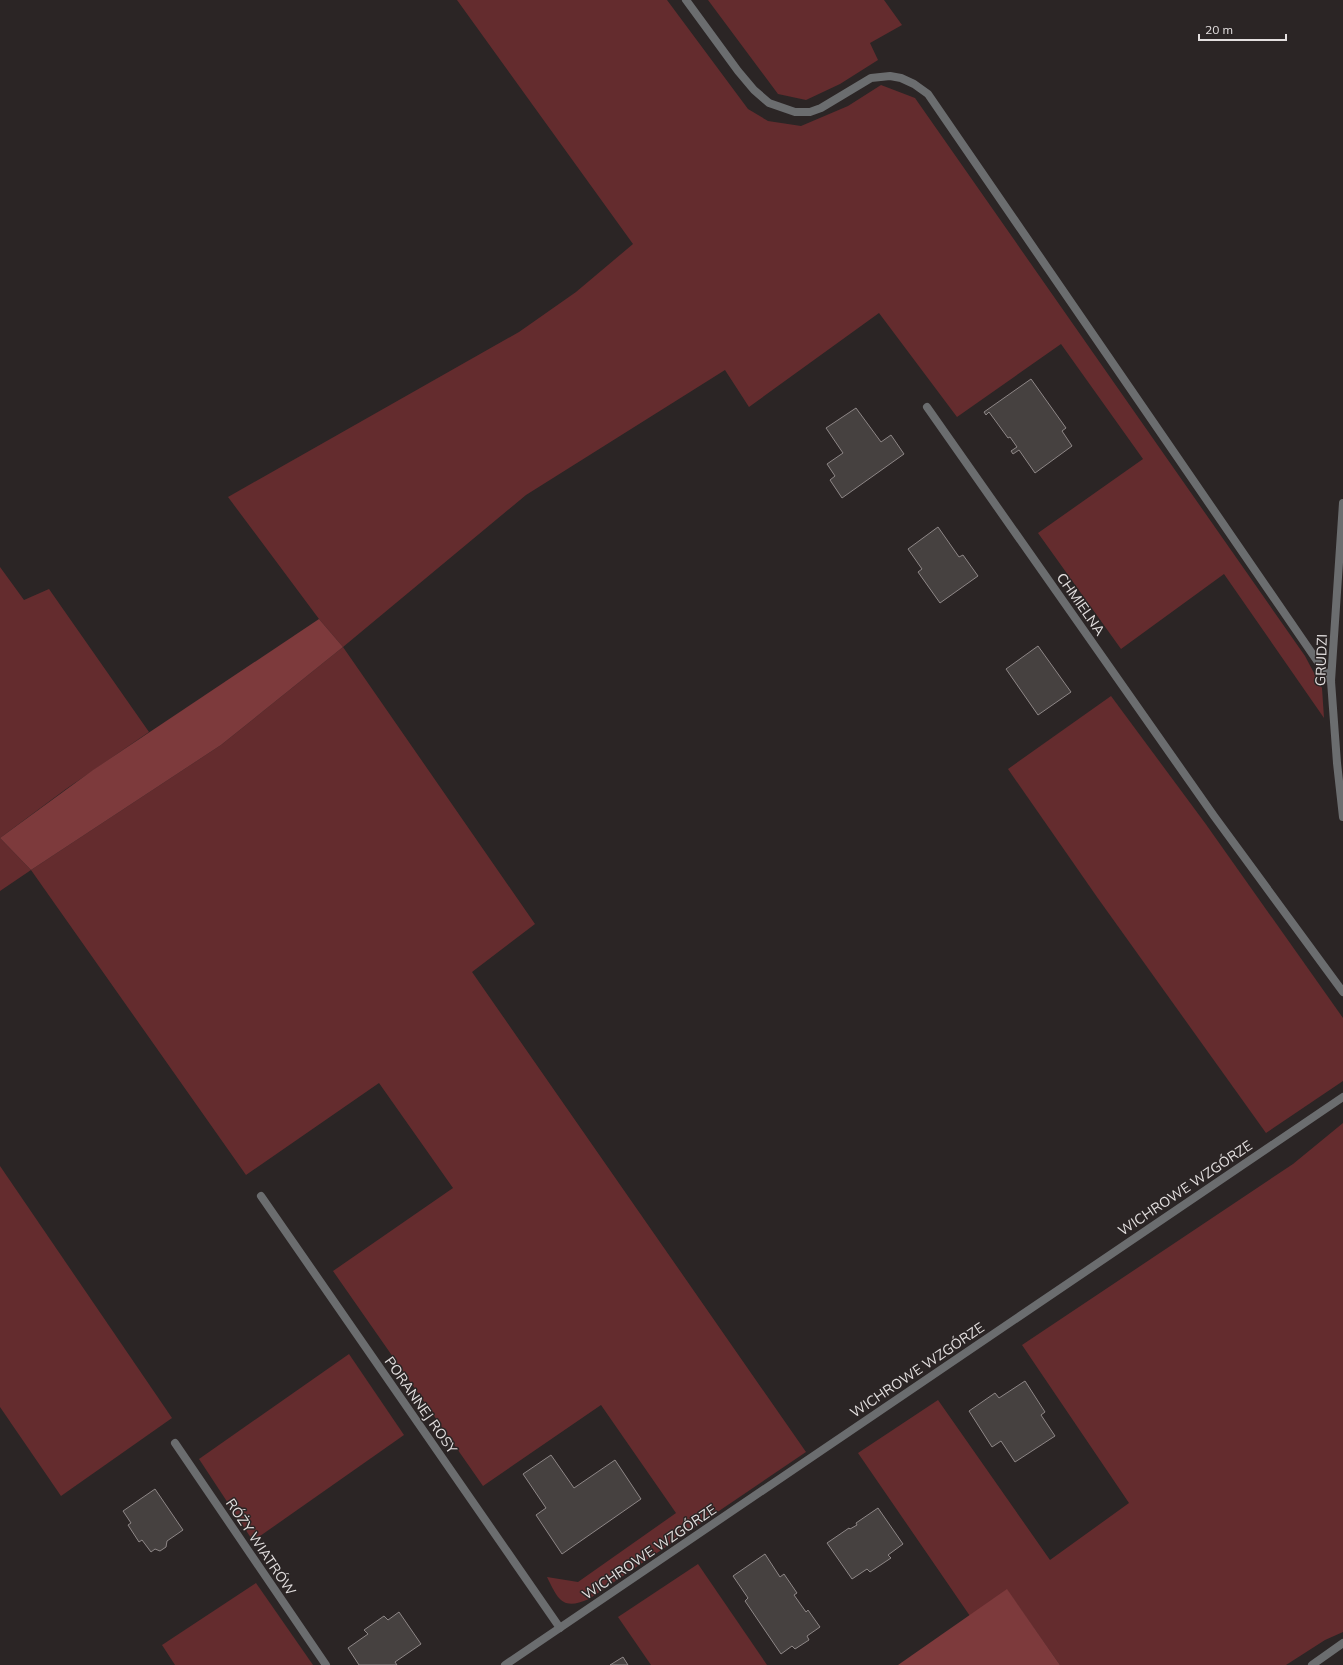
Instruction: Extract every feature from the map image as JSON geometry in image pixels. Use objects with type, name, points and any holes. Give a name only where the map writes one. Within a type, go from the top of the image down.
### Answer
[{"type":"street","points":[[686,0],[738,71],[754,90],[769,103],[795,112],[810,112],[821,108],[871,78],[890,76],[901,78],[914,84],[928,94],[1331,681]]},
{"type":"street","name":"CHMIELNA","points":[[928,407],[1214,816],[1343,992]]},
{"type":"street","name":"GRUDZI","points":[[1343,503],[1331,681],[1337,764],[1343,817]]},
{"type":"street","name":"WICHROWE WZGÓRZE","points":[[505,1665],[1343,1097]]},
{"type":"street","name":"PORANNEJ ROSY","points":[[261,1196],[560,1628]]},
{"type":"street","name":"RÓŻY WIATRÓW","points":[[175,1443],[326,1665]]},
{"type":"street","points":[[1312,1665],[1343,1643]]},
{"type":"shaded area","points":[[457,0],[667,0],[748,109],[768,121],[801,126],[848,106],[881,85],[915,98],[1305,656],[1322,688],[1324,718],[1224,574],[1121,649],[1038,533],[1143,459],[1061,344],[957,417],[879,313],[749,407],[725,370],[526,495],[343,647],[319,619],[228,497],[519,332],[576,292],[633,244]]},
{"type":"shaded area","points":[[708,0],[884,0],[902,25],[870,43],[878,60],[840,84],[806,100],[778,94]]},
{"type":"shaded area","points":[[0,567],[24,600],[49,589],[149,732],[66,789],[0,838]]},
{"type":"shaded area","points":[[319,619],[343,647],[221,745],[31,870],[0,838],[93,770]]},
{"type":"shaded area","points":[[343,647],[535,924],[472,972],[806,1452],[589,1599],[573,1604],[562,1601],[554,1591],[547,1577],[578,1582],[676,1513],[601,1405],[483,1486],[333,1271],[453,1188],[379,1083],[246,1175],[31,870],[221,745]]},
{"type":"shaded area","points":[[1111,696],[1205,823],[1343,1018],[1343,1081],[1266,1133],[1097,897],[1008,769]]},
{"type":"shaded area","points":[[0,838],[31,870],[0,891]]},
{"type":"shaded area","points":[[1343,1123],[1343,1632],[1325,1640],[1286,1665],[1060,1665],[1007,1590],[970,1616],[858,1453],[938,1400],[1050,1560],[1129,1503],[1022,1345],[1293,1164]]},
{"type":"shaded area","points":[[0,1166],[172,1418],[61,1496],[0,1407]]},
{"type":"shaded area","points":[[349,1354],[404,1435],[253,1541],[199,1459]]},
{"type":"shaded area","points":[[698,1564],[767,1665],[651,1665],[618,1617]]},
{"type":"shaded area","points":[[256,1583],[313,1665],[175,1665],[162,1645]]},
{"type":"shaded area","points":[[1007,1589],[1060,1665],[898,1665]]},
{"type":"building","points":[[1031,379],[1066,428],[1062,431],[1072,446],[1035,473],[1019,450],[1013,454],[1011,451],[1017,447],[1010,437],[1008,438],[989,412],[986,415],[984,412]]},
{"type":"building","points":[[856,408],[881,442],[891,435],[904,454],[842,498],[830,480],[835,476],[827,464],[843,453],[826,428]]},
{"type":"building","points":[[938,527],[959,557],[963,555],[978,576],[940,603],[918,572],[922,569],[908,549]]},
{"type":"building","points":[[1038,646],[1071,692],[1038,715],[1006,669]]},
{"type":"building","points":[[1025,1381],[1045,1412],[1041,1415],[1055,1436],[1015,1462],[1001,1441],[992,1447],[969,1411],[995,1393],[999,1398]]},
{"type":"building","points":[[551,1455],[574,1488],[615,1460],[641,1499],[562,1554],[536,1515],[546,1508],[523,1474]]},
{"type":"building","points":[[155,1489],[183,1530],[167,1541],[166,1547],[160,1551],[155,1549],[151,1552],[142,1540],[139,1542],[128,1525],[131,1523],[123,1511]]},
{"type":"building","points":[[878,1508],[903,1544],[888,1555],[891,1558],[870,1572],[867,1569],[852,1579],[827,1543],[849,1528],[850,1529],[857,1525],[856,1523]]},
{"type":"building","points":[[765,1554],[780,1577],[784,1574],[797,1593],[794,1595],[806,1612],[808,1610],[820,1627],[807,1636],[809,1640],[795,1649],[792,1646],[781,1654],[745,1601],[748,1598],[733,1576]]},
{"type":"building","points":[[399,1612],[421,1644],[395,1662],[397,1665],[359,1665],[348,1648],[368,1634],[364,1630],[384,1616],[388,1620]]},
{"type":"building","points":[[623,1657],[628,1665],[610,1665]]}]
